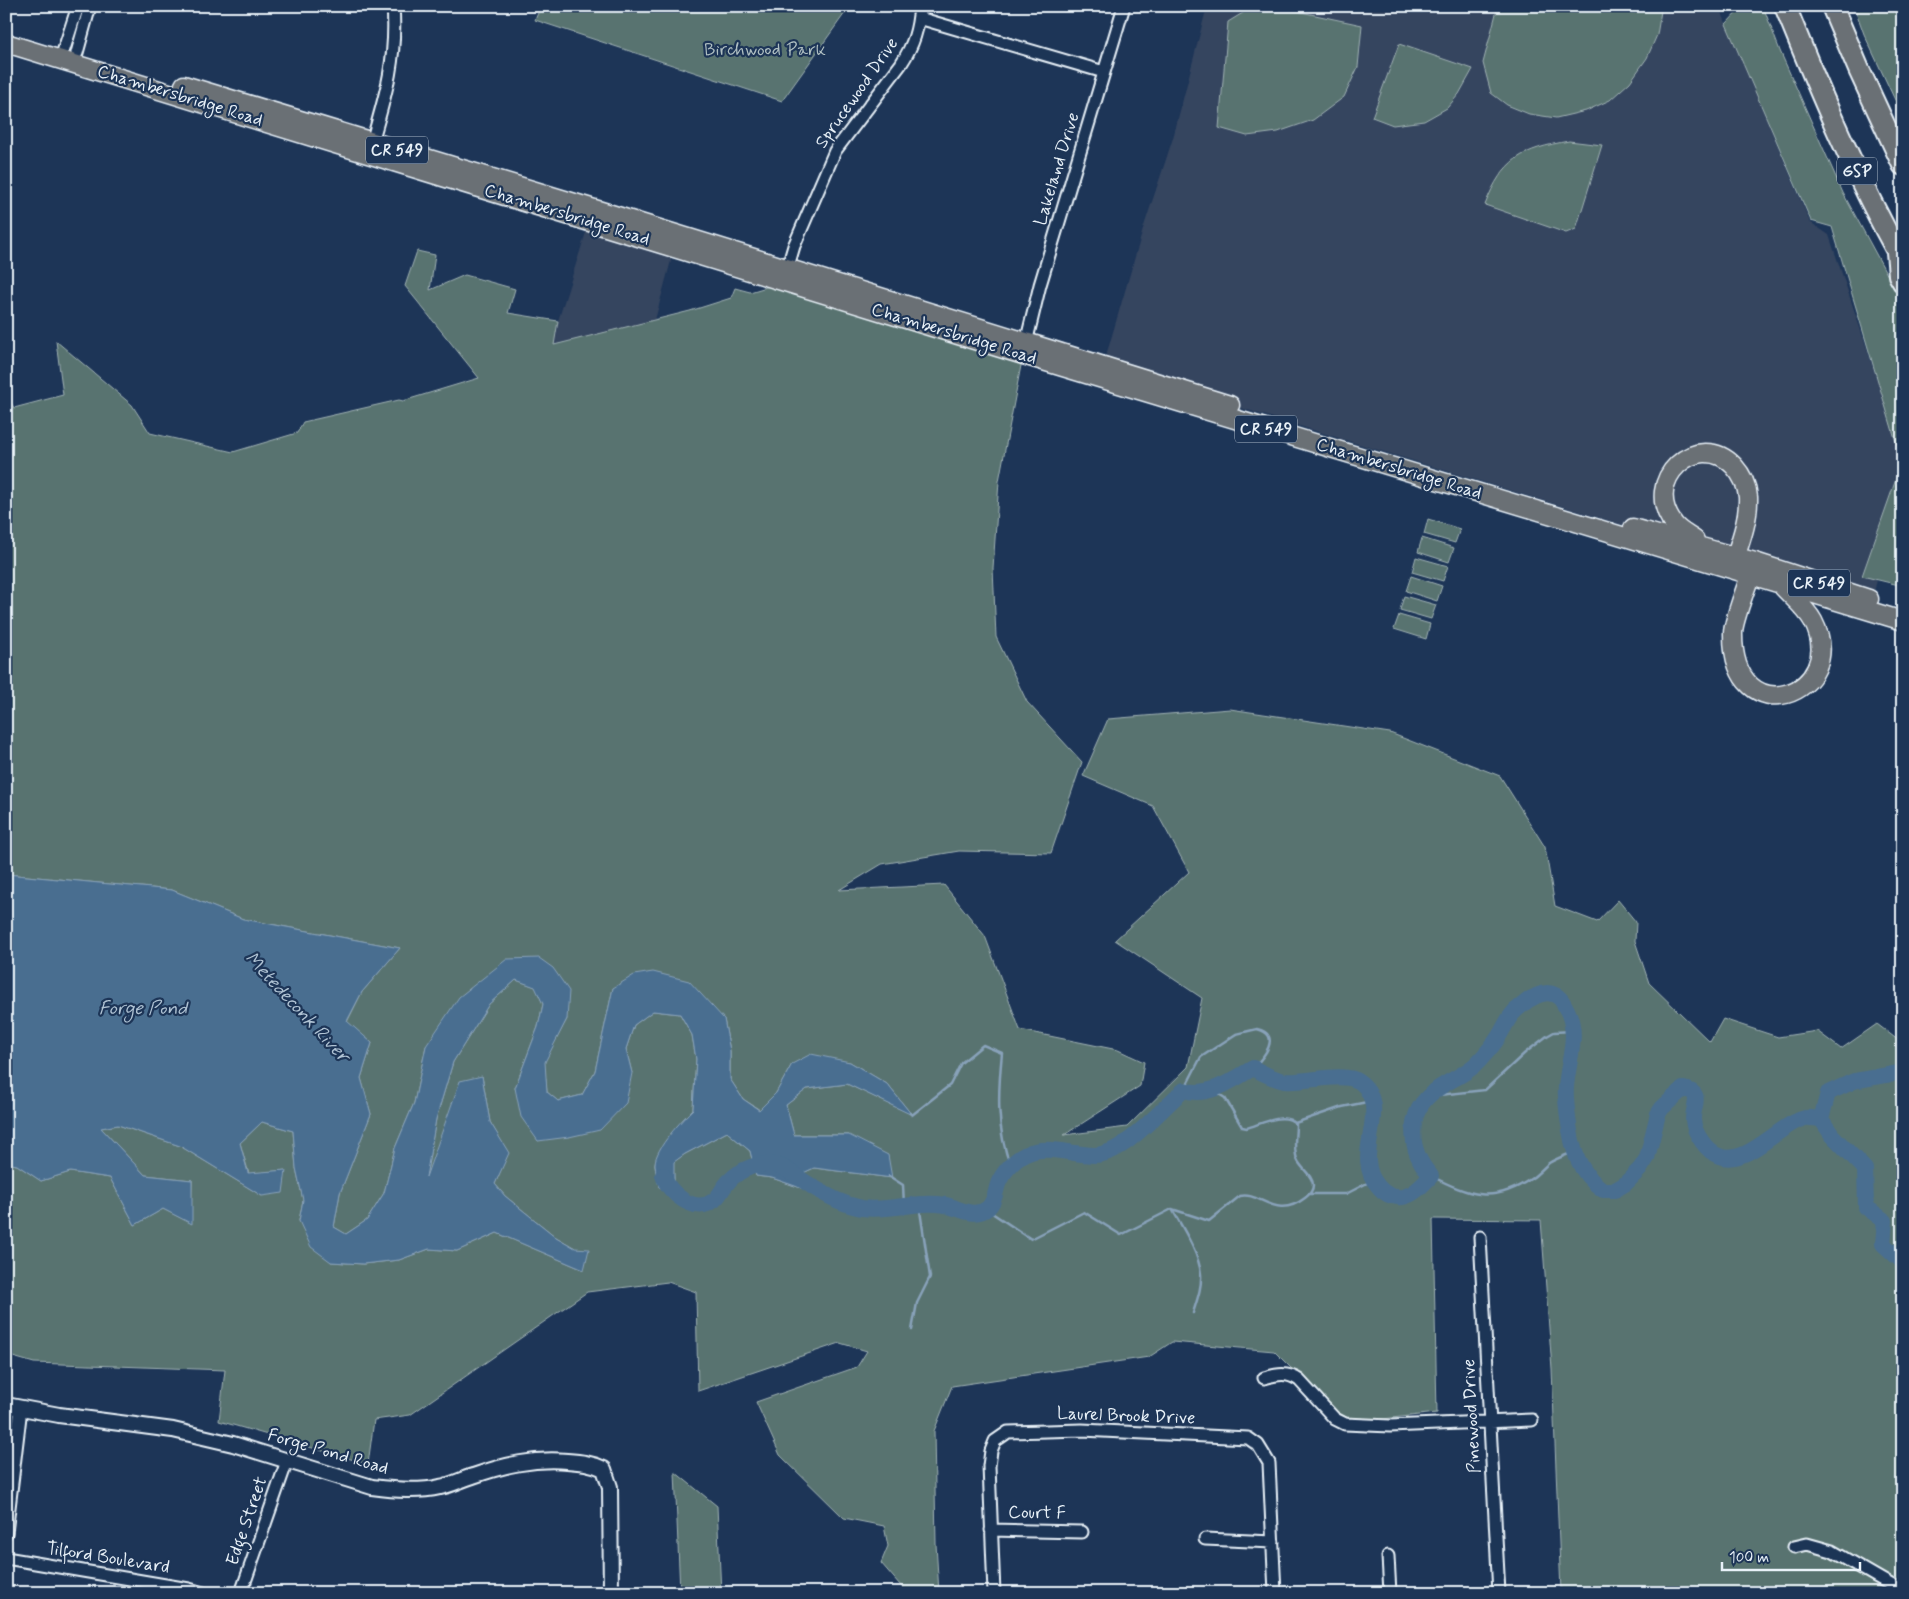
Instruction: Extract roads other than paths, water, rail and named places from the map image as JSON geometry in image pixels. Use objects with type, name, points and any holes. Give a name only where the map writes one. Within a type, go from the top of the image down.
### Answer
[{"type":"highway","name":"GSP","points":[[1785,6],[1856,169],[1900,257]]},
{"type":"highway","name":"GSP","points":[[1832,6],[1903,165]]},
{"type":"highway","points":[[1900,257],[1899,274],[1903,282]]},
{"type":"main road","name":"Chambersbridge Road","points":[[6,31],[372,142],[785,275],[1026,343],[1615,523],[1710,550],[1733,564]]},
{"type":"main road","name":"Chambersbridge Road","points":[[6,42],[785,275],[1733,564],[1903,610]]},
{"type":"main road","points":[[1710,550],[1679,530],[1664,507],[1663,498],[1666,478],[1672,469],[1690,457],[1712,453],[1730,463],[1741,474],[1748,496],[1747,518],[1733,564]]},
{"type":"main road","name":"Chambersbridge Road","points":[[1752,569],[1783,586],[1903,621]]},
{"type":"main road","points":[[1752,569],[1732,631],[1734,653],[1739,673],[1753,689],[1770,696],[1786,695],[1798,689],[1806,682],[1819,663],[1820,642],[1812,620],[1783,586]]},
{"type":"street","points":[[70,51],[78,6]]},
{"type":"street","points":[[70,51],[90,6]]},
{"type":"street","points":[[372,142],[387,92],[392,63],[395,32],[393,6]]},
{"type":"street","name":"Lakeland Drive","points":[[1026,343],[1040,285],[1124,6]]},
{"type":"street","points":[[920,12],[1104,72]]},
{"type":"street","name":"Sprucewood Drive","points":[[785,275],[794,246],[835,151],[901,64],[918,31],[920,12]]},
{"type":"street","name":"Pinewood Drive","points":[[1480,1237],[1500,1593]]},
{"type":"street","points":[[1264,1378],[1280,1374],[1293,1376],[1335,1419],[1345,1424],[1390,1426],[1532,1420]]},
{"type":"street","name":"Forge Pond Road","points":[[6,1405],[173,1430],[233,1444],[372,1487],[418,1490],[441,1487],[516,1463],[536,1460],[596,1465],[604,1469],[610,1488],[611,1593]]},
{"type":"street","points":[[6,1533],[21,1408]]},
{"type":"street","name":"Laurel Brook Drive","points":[[994,1593],[989,1466],[991,1451],[995,1441],[1008,1432],[1082,1430],[1248,1438],[1254,1441],[1269,1463],[1275,1593]]},
{"type":"street","name":"Edge Street","points":[[241,1593],[287,1461]]},
{"type":"street","name":"Court F","points":[[991,1530],[1082,1532]]},
{"type":"street","points":[[1205,1539],[1273,1542]]},
{"type":"street","points":[[1794,1547],[1807,1544],[1820,1546],[1903,1592]]},
{"type":"street","points":[[1388,1556],[1390,1593]]},
{"type":"street","name":"Tilford Boulevard","points":[[6,1558],[203,1593]]},
{"type":"water","name":"Forge Pond","points":[[6,874],[172,890],[243,919],[400,948],[362,992],[347,1021],[372,1043],[361,1078],[371,1114],[340,1193],[334,1227],[346,1234],[367,1220],[384,1193],[395,1148],[414,1103],[426,1046],[459,997],[507,959],[539,958],[553,968],[569,991],[567,1019],[545,1062],[547,1092],[558,1101],[582,1095],[595,1071],[613,988],[634,975],[653,972],[689,981],[724,1019],[730,1051],[730,1079],[743,1099],[759,1110],[776,1093],[792,1064],[811,1054],[850,1062],[887,1084],[912,1115],[847,1084],[807,1089],[786,1105],[794,1135],[849,1135],[888,1155],[892,1178],[814,1168],[803,1173],[801,1188],[772,1178],[756,1176],[750,1151],[727,1132],[685,1154],[674,1162],[676,1194],[659,1187],[655,1164],[656,1157],[664,1142],[693,1109],[696,1059],[692,1035],[680,1014],[653,1011],[634,1025],[626,1049],[632,1073],[626,1103],[600,1130],[538,1141],[521,1117],[515,1088],[538,1027],[543,1004],[535,987],[516,980],[489,1004],[453,1062],[436,1119],[426,1177],[460,1081],[482,1076],[490,1122],[509,1153],[495,1184],[505,1196],[556,1237],[575,1248],[589,1249],[584,1270],[497,1233],[457,1251],[429,1249],[399,1260],[363,1264],[331,1262],[311,1247],[299,1221],[303,1200],[296,1168],[293,1131],[262,1122],[240,1143],[248,1173],[286,1170],[283,1193],[262,1196],[180,1146],[118,1125],[101,1128],[145,1175],[192,1180],[192,1224],[163,1209],[135,1225],[110,1178],[70,1172],[41,1181],[17,1165],[6,1163]]},
{"type":"waterway","name":"Metedeconk River","points":[[663,1175],[670,1189],[676,1195],[691,1204],[698,1205],[706,1205],[715,1199],[729,1181],[745,1169],[771,1164],[786,1169],[829,1196],[856,1207],[883,1209],[935,1204],[977,1213],[988,1208],[1003,1175],[1022,1156],[1042,1150],[1086,1155],[1106,1153],[1130,1139],[1184,1090],[1193,1092],[1211,1090],[1253,1068],[1285,1081],[1344,1077],[1363,1084],[1369,1092],[1373,1105],[1368,1157],[1372,1177],[1379,1187],[1389,1195],[1396,1197],[1407,1196],[1413,1193],[1431,1176],[1423,1166],[1414,1143],[1413,1132],[1419,1109],[1436,1090],[1475,1065],[1495,1042],[1517,1009],[1532,998],[1546,993],[1551,993],[1558,997],[1570,1016],[1573,1036],[1566,1095],[1570,1129],[1577,1158],[1587,1175],[1603,1190],[1615,1190],[1625,1184],[1640,1169],[1647,1158],[1658,1114],[1683,1089],[1694,1093],[1696,1097],[1693,1120],[1699,1136],[1710,1151],[1719,1156],[1730,1158],[1741,1156],[1795,1122],[1805,1118],[1821,1119]]},
{"type":"waterway","points":[[1184,1090],[1201,1057],[1236,1034],[1257,1029],[1265,1032],[1269,1036],[1270,1041],[1266,1053],[1253,1068]]},
{"type":"waterway","points":[[1430,1096],[1485,1090],[1525,1053],[1547,1036],[1554,1032],[1573,1031]]},
{"type":"waterway","points":[[910,1113],[912,1115],[950,1085],[961,1063],[983,1045],[1002,1053],[999,1110],[1003,1139],[1011,1167]]},
{"type":"waterway","points":[[1821,1119],[1828,1093],[1854,1081],[1903,1072]]},
{"type":"waterway","points":[[1172,1209],[1209,1221],[1240,1196],[1254,1197],[1269,1204],[1285,1207],[1305,1198],[1312,1189],[1311,1178],[1296,1155],[1296,1124],[1291,1120],[1279,1118],[1247,1128],[1242,1127],[1225,1098],[1211,1089]]},
{"type":"waterway","points":[[1295,1123],[1342,1107],[1372,1101]]},
{"type":"waterway","points":[[1821,1119],[1832,1135],[1865,1169],[1866,1207],[1885,1221],[1883,1244],[1903,1262]]},
{"type":"waterway","points":[[1431,1176],[1469,1192],[1481,1194],[1505,1192],[1534,1176],[1549,1163],[1574,1152]]},
{"type":"waterway","points":[[889,1176],[903,1185],[904,1205]]},
{"type":"waterway","points":[[1309,1194],[1346,1194],[1373,1180]]},
{"type":"waterway","points":[[912,1330],[917,1303],[930,1277],[919,1204]]},
{"type":"waterway","points":[[986,1209],[1031,1239],[1084,1212],[1121,1235],[1172,1209],[1190,1240],[1200,1266],[1201,1284],[1193,1313]]},
{"type":"park label","name":"Birchwood Park","points":[[765,50]]}]
